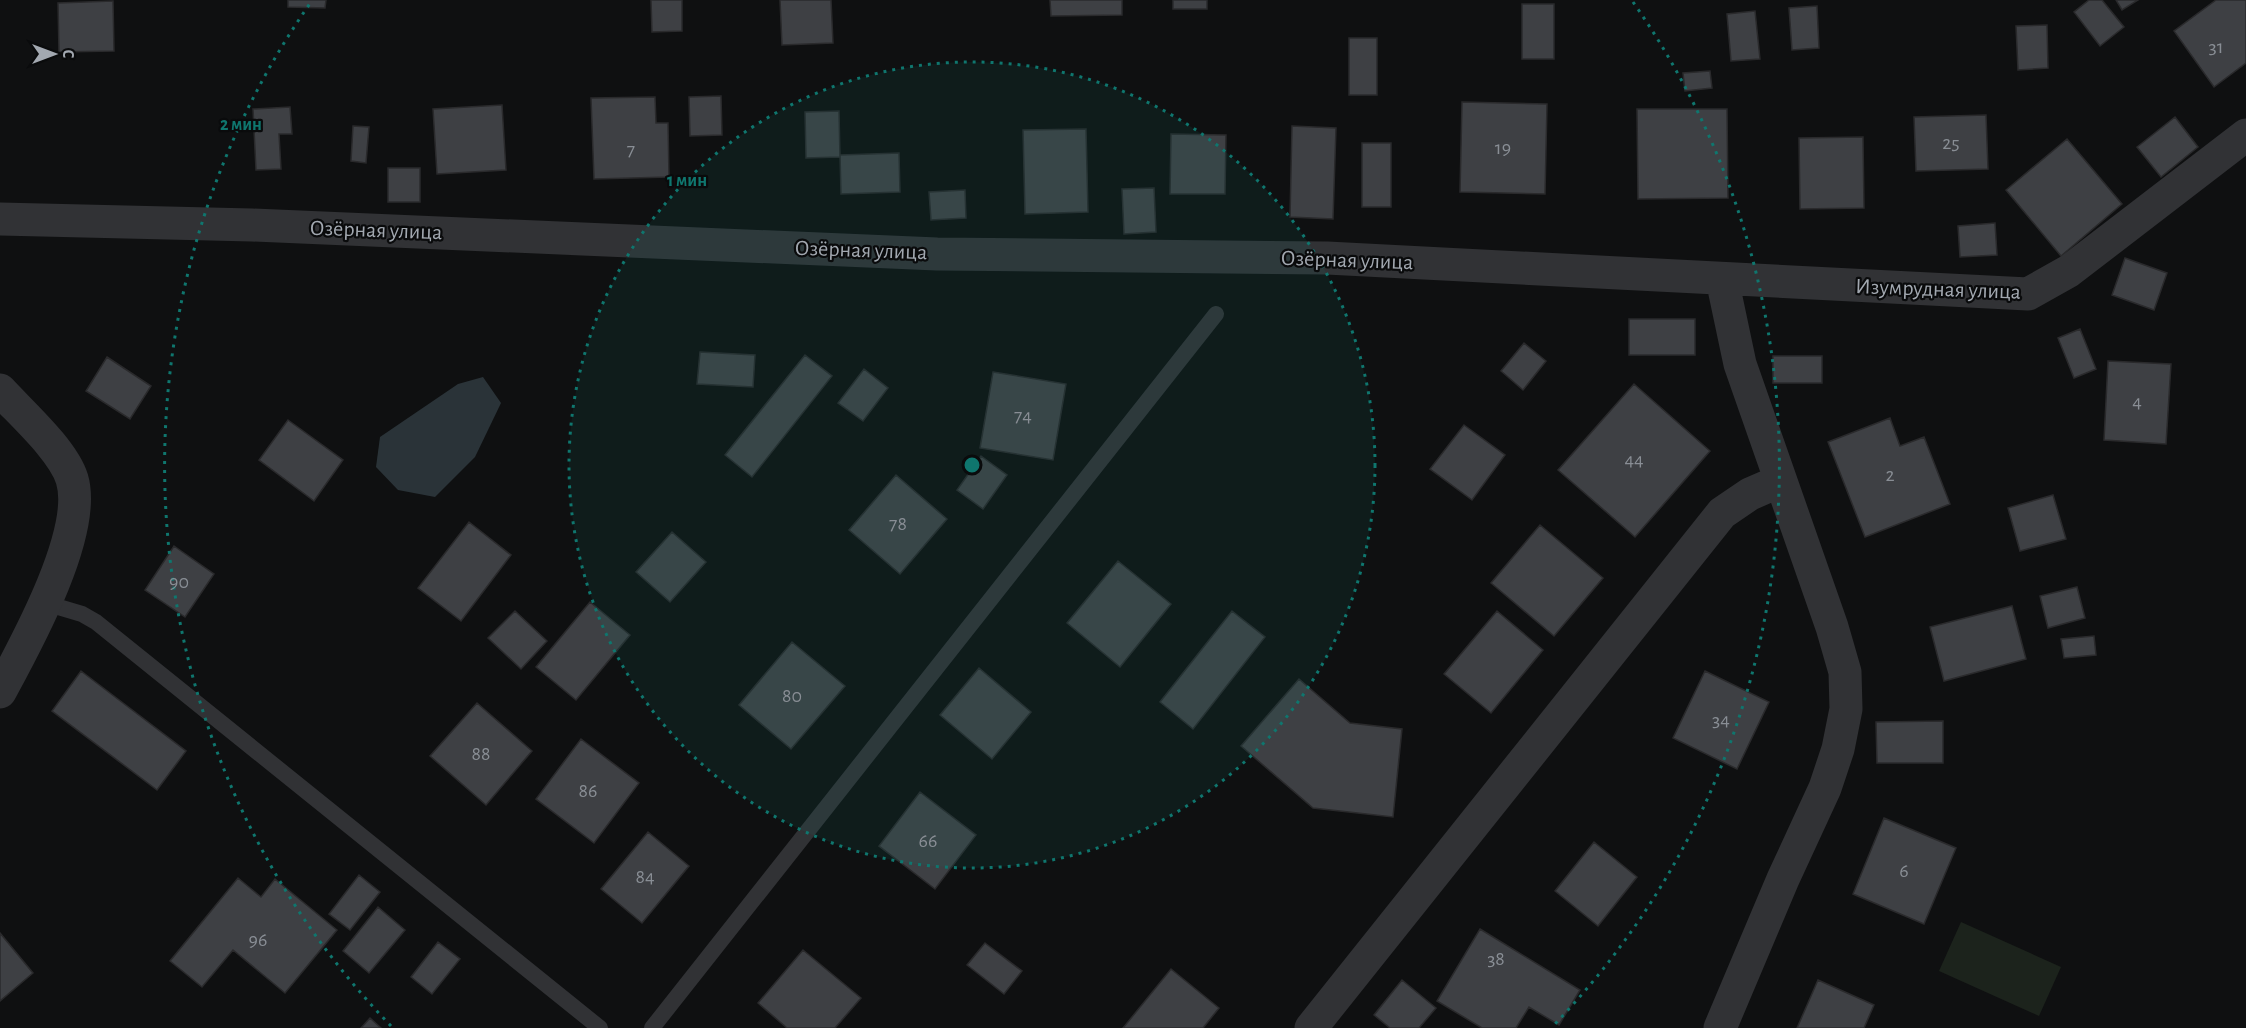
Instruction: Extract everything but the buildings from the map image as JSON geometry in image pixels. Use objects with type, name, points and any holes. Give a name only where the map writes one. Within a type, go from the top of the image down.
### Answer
[{"type":"street","name":"Изумрудная улица","points":[[1722,279],[2028,294],[2069,272],[2246,135]]},
{"type":"street","name":"Озёрная улица","points":[[0,219],[252,225],[937,254],[1327,258],[1722,279]]},
{"type":"street","points":[[1720,1028],[1783,879],[1825,788],[1838,749],[1846,709],[1845,672],[1836,639],[1740,364],[1722,279]]},
{"type":"street","points":[[0,390],[59,454],[72,477],[76,497],[74,520],[52,589],[0,692]]},
{"type":"street","points":[[1311,1028],[1722,513],[1750,494],[1780,481]]},
{"type":"lane","points":[[652,1028],[1215,314]]},
{"type":"lane","points":[[45,603],[82,614],[96,622],[600,1028]]},
{"type":"shaded area","points":[[483,377],[501,403],[475,457],[435,497],[398,490],[376,467],[380,437],[458,384]]},
{"type":"shaded area","points":[[1961,922],[2061,967],[2039,1016],[1939,971]]}]
